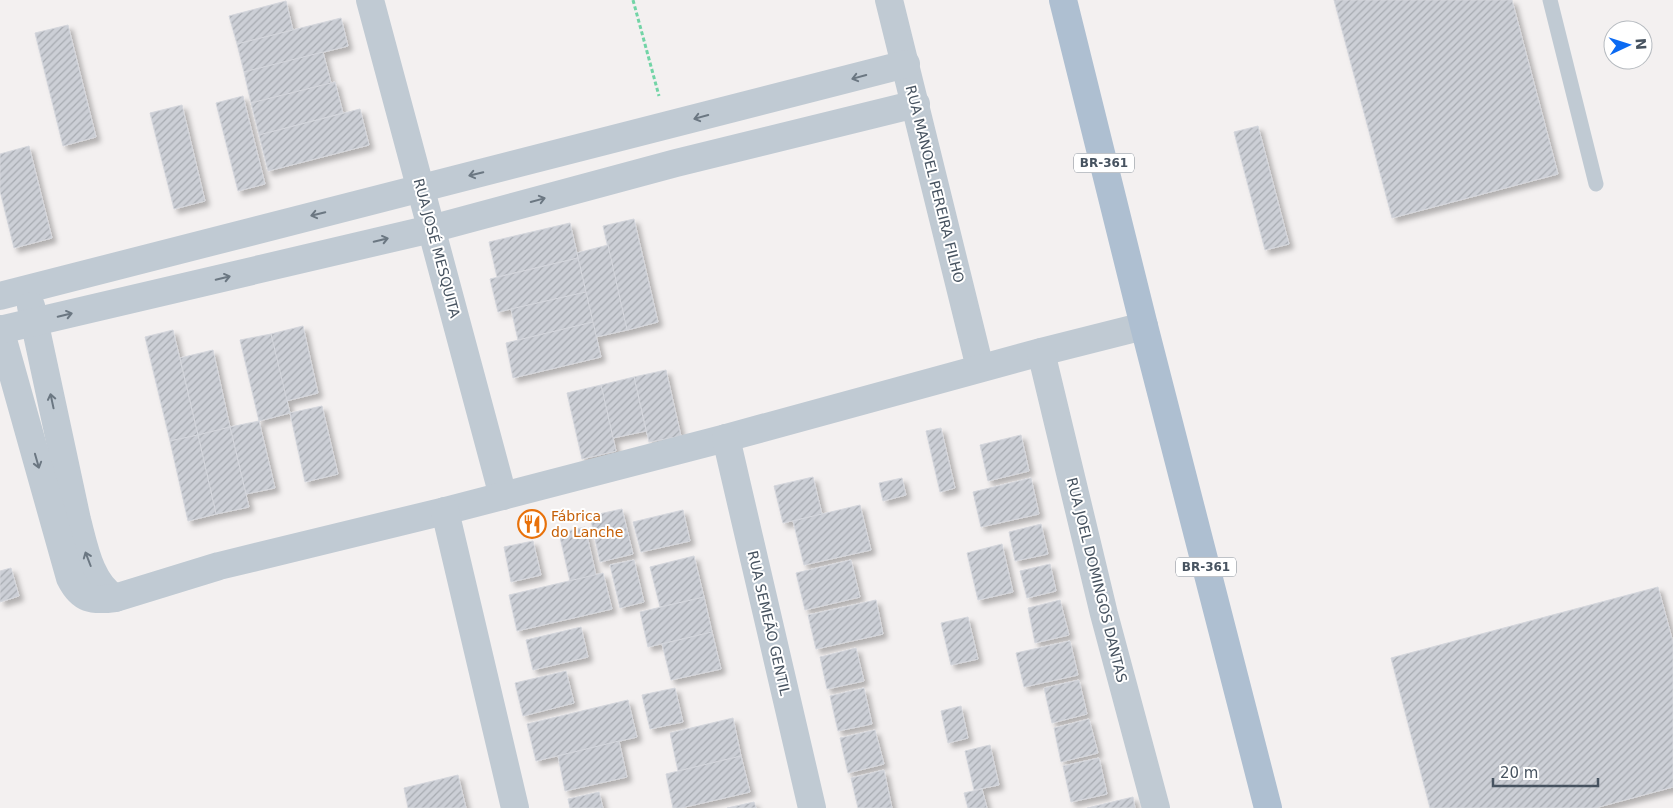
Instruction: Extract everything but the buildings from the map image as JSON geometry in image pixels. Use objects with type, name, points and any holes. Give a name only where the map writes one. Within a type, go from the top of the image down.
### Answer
[{"type":"main road","name":"BR-361","points":[[1063,0],[1144,326],[1268,808]]},
{"type":"street","name":"RUA JOSÉ MESQUITA","points":[[370,0],[503,496]]},
{"type":"street","name":"RUA MANOEL PEREIRA FILHO","points":[[889,0],[980,368]]},
{"type":"street","points":[[0,296],[906,64]]},
{"type":"street","points":[[916,104],[686,161],[431,229],[0,330],[70,578],[80,594],[91,600],[115,598],[219,566],[503,496],[1144,326]]},
{"type":"street","points":[[27,289],[36,322],[76,520],[86,553],[100,585],[115,598]]},
{"type":"street","name":"RUA JOEL DOMINGOS DANTAS","points":[[1041,352],[1104,614],[1156,808]]},
{"type":"street","name":"RUA SEMEÃO GENTIL","points":[[726,438],[812,808]]},
{"type":"street","points":[[445,511],[515,808]]},
{"type":"lane","points":[[1550,0],[1596,184]]},
{"type":"path","points":[[633,0],[667,126]]},
{"type":"place","name":"Fábrica do Lanche","points":[[532,524]]}]
